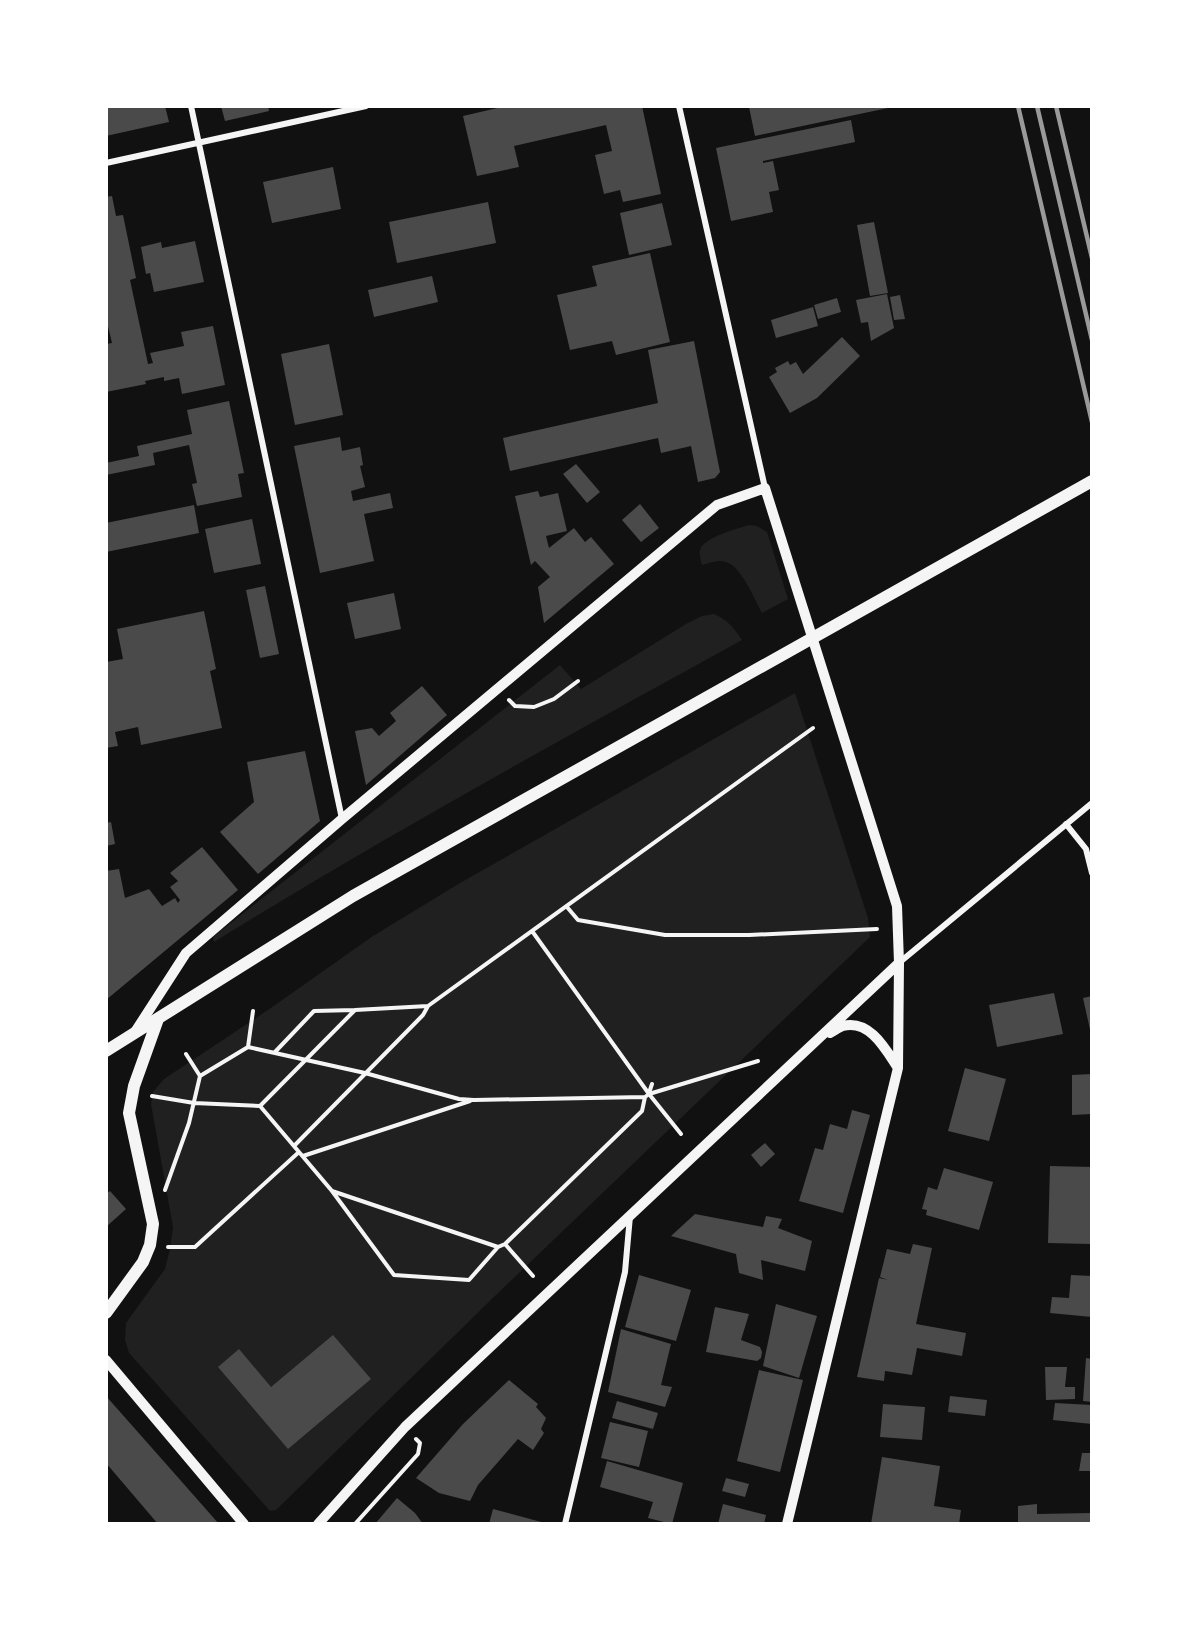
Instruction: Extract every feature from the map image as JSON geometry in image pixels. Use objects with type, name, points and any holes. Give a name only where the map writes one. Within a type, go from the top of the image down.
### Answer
[{"type":"main road","points":[[110,1048],[364,890],[1092,481]]},
{"type":"main road","points":[[106,1313],[143,1262],[150,1245],[153,1224],[129,1113],[130,1098],[158,1019]]},
{"type":"street","points":[[191,106],[342,819]]},
{"type":"street","points":[[106,163],[366,106]]},
{"type":"street","points":[[679,106],[765,488],[897,906],[898,1068],[787,1524]]},
{"type":"street","points":[[135,1033],[186,953],[342,819],[717,505],[765,488]]},
{"type":"street","points":[[318,1524],[405,1427],[899,963],[1092,803]]},
{"type":"street","points":[[1066,824],[1086,849],[1092,873]]},
{"type":"street","points":[[819,1038],[844,1026],[864,1028],[882,1043],[898,1068]]},
{"type":"street","points":[[565,1524],[625,1272],[630,1215]]},
{"type":"street","points":[[106,1360],[244,1524]]},
{"type":"path","points":[[498,688],[515,706],[534,707],[554,699],[578,681]]},
{"type":"path","points":[[294,1146],[423,1015],[428,1006],[813,728]]},
{"type":"path","points":[[567,907],[578,920],[664,935],[749,935],[877,929]]},
{"type":"path","points":[[532,931],[647,1095],[681,1134]]},
{"type":"path","points":[[274,1053],[314,1011],[428,1006]]},
{"type":"path","points":[[260,1106],[355,1010]]},
{"type":"path","points":[[248,1047],[253,1011]]},
{"type":"path","points":[[200,1076],[248,1047],[365,1073],[459,1099],[474,1100],[647,1095],[758,1061]]},
{"type":"path","points":[[164,1192],[194,1103],[200,1076],[186,1054]]},
{"type":"path","points":[[130,1098],[144,1094],[194,1103],[260,1106],[332,1191],[394,1275],[469,1280],[498,1247],[505,1244],[642,1111],[652,1084]]},
{"type":"path","points":[[303,1156],[474,1100]]},
{"type":"path","points":[[167,1247],[195,1247],[299,1152]]},
{"type":"path","points":[[332,1191],[498,1247]]},
{"type":"path","points":[[505,1244],[532,1276]]},
{"type":"path","points":[[355,1524],[418,1454],[420,1443],[405,1427]]},
{"type":"shaded area","points":[[749,525],[757,526],[767,532],[788,599],[762,613],[747,584],[732,565],[723,561],[702,565],[700,555],[700,550],[708,541]]},
{"type":"shaded area","points":[[714,614],[730,625],[742,640],[410,825],[214,942],[213,937],[560,665],[581,689],[686,624],[702,616]]},
{"type":"shaded area","points":[[795,693],[868,918],[870,937],[497,1294],[276,1510],[270,1511],[129,1353],[125,1340],[126,1323],[165,1269],[173,1227],[151,1104],[153,1092],[164,1079],[373,936],[460,883]]},
{"type":"building","points":[[106,106],[165,106],[169,122],[106,136]]},
{"type":"building","points":[[221,106],[268,106],[269,111],[225,121]]},
{"type":"building","points":[[506,106],[642,106],[661,194],[623,202],[620,190],[604,194],[595,155],[612,151],[606,125],[514,146],[519,167],[477,176],[463,116]]},
{"type":"building","points":[[888,106],[888,108],[755,136],[749,107]]},
{"type":"building","points":[[851,120],[855,142],[763,161],[763,163],[773,161],[779,190],[769,192],[773,212],[731,221],[716,148]]},
{"type":"building","points":[[333,167],[341,209],[272,223],[263,182]]},
{"type":"building","points":[[112,196],[116,216],[123,215],[136,278],[130,280],[148,364],[153,363],[150,353],[184,346],[181,332],[213,326],[225,385],[182,394],[179,378],[164,381],[164,377],[145,381],[146,384],[106,392],[106,344],[112,343],[106,318],[106,197]]},
{"type":"building","points":[[488,202],[496,243],[397,263],[389,222]]},
{"type":"building","points":[[662,203],[672,245],[629,255],[620,213]]},
{"type":"building","points":[[874,222],[888,293],[870,296],[857,225]]},
{"type":"building","points":[[195,241],[204,282],[154,292],[150,273],[146,274],[141,247],[161,242],[162,248]]},
{"type":"building","points":[[650,253],[670,342],[616,355],[612,341],[570,350],[557,295],[597,286],[592,266]]},
{"type":"building","points":[[432,276],[438,302],[374,317],[368,290]]},
{"type":"building","points":[[887,294],[894,328],[871,341],[868,322],[861,323],[856,300]]},
{"type":"building","points":[[900,295],[905,319],[894,320],[890,297]]},
{"type":"building","points":[[837,298],[841,312],[818,319],[814,305]]},
{"type":"building","points":[[813,307],[818,326],[776,338],[771,320]]},
{"type":"building","points":[[842,337],[860,356],[817,398],[790,413],[769,377],[777,372],[775,368],[788,361],[790,365],[796,362],[803,374]]},
{"type":"building","points":[[694,341],[720,472],[715,478],[698,482],[691,446],[661,453],[658,438],[510,471],[503,438],[658,403],[648,350]]},
{"type":"building","points":[[329,344],[343,415],[295,425],[281,354]]},
{"type":"building","points":[[229,401],[244,473],[238,474],[242,497],[197,506],[192,484],[197,483],[189,445],[153,453],[155,465],[106,475],[106,463],[139,456],[137,446],[192,434],[187,410]]},
{"type":"building","points":[[340,437],[342,451],[360,447],[363,465],[360,466],[365,487],[351,491],[353,501],[390,493],[393,508],[364,514],[374,561],[320,573],[294,446]]},
{"type":"building","points":[[576,464],[600,492],[587,503],[563,474]]},
{"type":"building","points":[[538,491],[540,497],[558,493],[567,531],[546,536],[549,548],[574,528],[585,542],[591,537],[614,564],[544,623],[538,587],[550,577],[535,561],[531,565],[515,496]]},
{"type":"building","points":[[640,504],[659,528],[641,542],[622,520]]},
{"type":"building","points":[[194,505],[199,533],[106,552],[106,523]]},
{"type":"building","points":[[252,519],[261,564],[214,573],[205,529]]},
{"type":"building","points":[[265,586],[279,654],[260,658],[246,590]]},
{"type":"building","points":[[394,593],[401,629],[355,639],[347,603]]},
{"type":"building","points":[[204,611],[216,669],[210,671],[222,728],[141,745],[138,727],[115,732],[118,746],[106,748],[106,662],[123,659],[117,629]]},
{"type":"building","points":[[422,686],[447,715],[366,785],[355,731],[372,728],[379,736],[396,721],[390,713]]},
{"type":"building","points":[[305,751],[320,821],[258,874],[220,832],[254,802],[247,762]]},
{"type":"building","points":[[111,822],[115,844],[106,846],[106,823]]},
{"type":"building","points":[[202,847],[238,890],[106,1000],[106,871],[119,869],[125,898],[149,889],[162,906],[175,898],[178,903],[180,900],[170,887],[178,881],[170,873]]},
{"type":"building","points":[[1054,993],[1063,1034],[997,1047],[989,1005]]},
{"type":"building","points":[[1092,996],[1092,1034],[1091,1034],[1083,998]]},
{"type":"building","points":[[965,1068],[1006,1079],[989,1141],[948,1131]]},
{"type":"building","points":[[1092,1074],[1092,1114],[1072,1115],[1072,1075]]},
{"type":"building","points":[[852,1110],[870,1115],[843,1213],[799,1201],[815,1148],[823,1150],[830,1124],[847,1129]]},
{"type":"building","points":[[765,1143],[775,1154],[761,1167],[751,1155]]},
{"type":"building","points":[[1050,1166],[1092,1167],[1090,1244],[1048,1243]]},
{"type":"building","points":[[944,1168],[993,1182],[979,1230],[926,1215],[927,1210],[922,1209],[928,1187],[937,1190]]},
{"type":"building","points":[[110,1191],[126,1209],[106,1227],[106,1194]]},
{"type":"building","points":[[695,1214],[763,1227],[766,1216],[782,1219],[778,1228],[812,1241],[805,1271],[761,1260],[763,1280],[739,1273],[736,1254],[671,1236]]},
{"type":"building","points":[[913,1244],[932,1248],[916,1324],[966,1333],[962,1356],[917,1348],[912,1375],[885,1371],[884,1381],[857,1377],[879,1278],[888,1280],[880,1277],[887,1249],[910,1254]]},
{"type":"building","points":[[639,1275],[691,1290],[676,1341],[625,1327]]},
{"type":"building","points":[[1071,1275],[1092,1276],[1092,1317],[1050,1313],[1052,1297],[1069,1298]]},
{"type":"building","points":[[776,1304],[817,1316],[799,1378],[763,1366]]},
{"type":"building","points":[[715,1307],[749,1314],[741,1340],[760,1347],[761,1358],[757,1361],[706,1352]]},
{"type":"building","points":[[621,1329],[671,1344],[661,1385],[672,1387],[665,1407],[608,1392]]},
{"type":"building","points":[[333,1335],[371,1379],[288,1449],[218,1367],[239,1349],[271,1387]]},
{"type":"building","points":[[1086,1358],[1092,1359],[1092,1402],[1083,1401]]},
{"type":"building","points":[[1045,1367],[1067,1367],[1065,1387],[1075,1387],[1075,1399],[1046,1400]]},
{"type":"building","points":[[759,1370],[803,1380],[780,1472],[737,1461]]},
{"type":"building","points":[[509,1380],[538,1404],[536,1407],[546,1418],[541,1429],[544,1433],[533,1450],[518,1439],[478,1485],[470,1501],[439,1493],[416,1478],[463,1424]]},
{"type":"building","points":[[106,1396],[219,1524],[158,1524],[106,1463]]},
{"type":"building","points":[[950,1396],[987,1400],[985,1416],[948,1412]]},
{"type":"building","points":[[617,1401],[658,1413],[653,1429],[612,1418]]},
{"type":"building","points":[[1055,1403],[1092,1405],[1092,1424],[1053,1420]]},
{"type":"building","points":[[883,1404],[925,1407],[922,1440],[880,1437]]},
{"type":"building","points":[[610,1422],[648,1431],[639,1467],[601,1458]]},
{"type":"building","points":[[1082,1453],[1092,1453],[1092,1471],[1079,1471]]},
{"type":"building","points":[[882,1457],[940,1466],[934,1506],[961,1510],[959,1524],[871,1524]]},
{"type":"building","points":[[607,1461],[683,1483],[672,1524],[648,1518],[653,1502],[600,1487]]},
{"type":"building","points":[[726,1478],[749,1484],[745,1497],[722,1491]]},
{"type":"building","points":[[397,1498],[415,1513],[423,1524],[375,1524]]},
{"type":"building","points":[[723,1504],[766,1515],[764,1524],[718,1524]]},
{"type":"building","points":[[1037,1504],[1037,1514],[1092,1513],[1092,1524],[1018,1524],[1018,1506]]},
{"type":"building","points":[[493,1509],[545,1523],[545,1524],[489,1524]]},
{"type":"railway","points":[[1018,106],[1092,422]]},
{"type":"railway","points":[[1037,106],[1092,340]]},
{"type":"railway","points":[[1056,106],[1092,258]]}]
